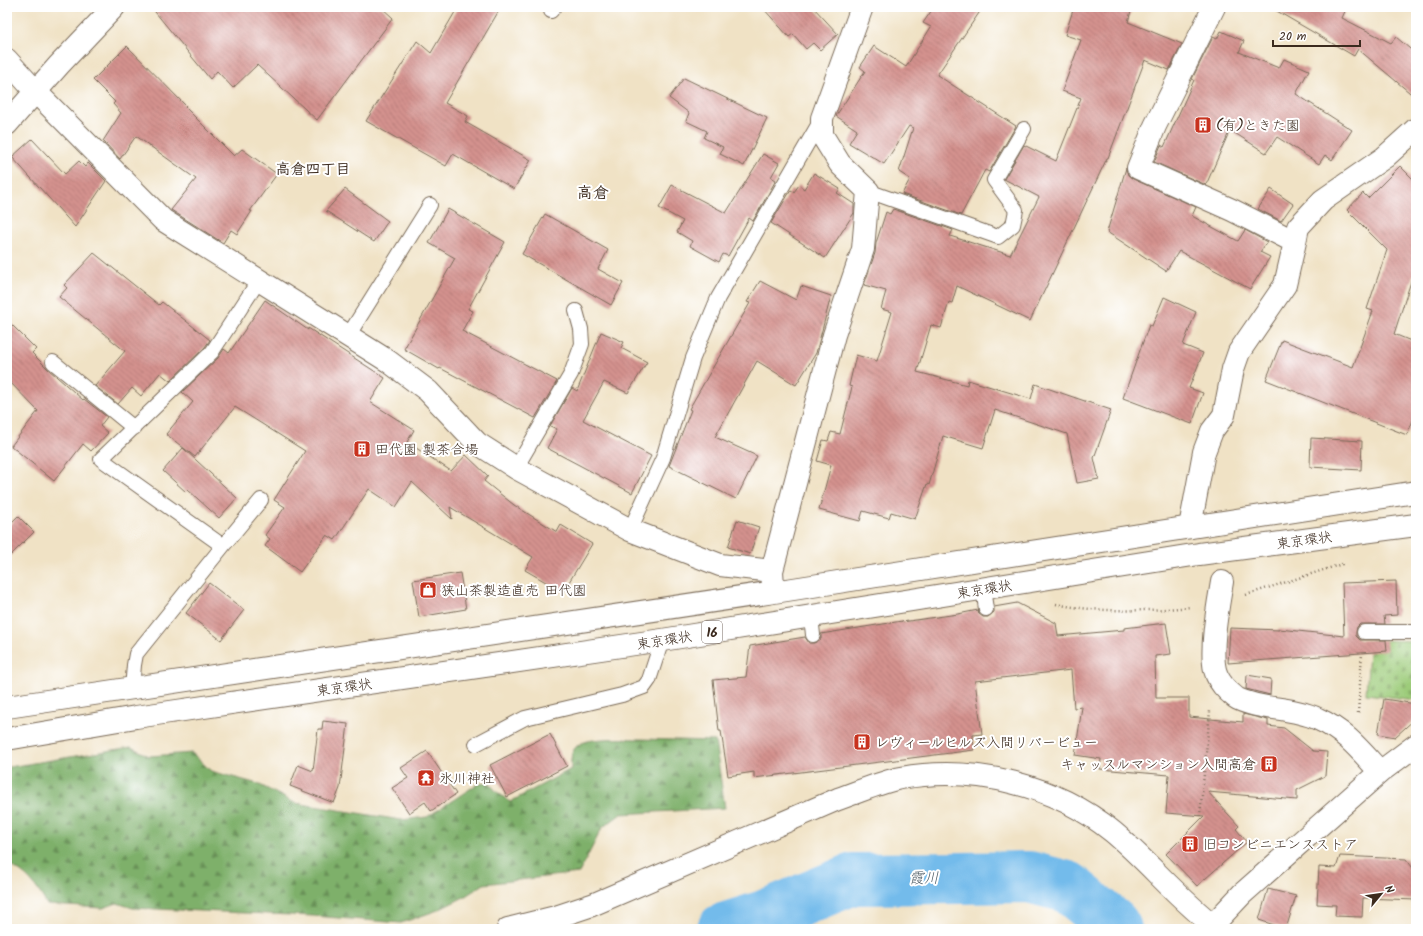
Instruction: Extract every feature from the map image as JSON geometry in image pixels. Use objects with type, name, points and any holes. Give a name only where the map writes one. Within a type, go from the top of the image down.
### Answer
[{"type":"main road","points":[[7,124],[114,7]]},
{"type":"main road","points":[[1214,7],[1155,126],[1138,168],[1232,210],[1295,242]]},
{"type":"main road","points":[[7,60],[36,92],[163,220],[388,361],[428,391],[477,443],[516,468],[630,530],[720,565],[773,581],[834,335],[863,249],[868,191],[840,164],[822,135],[822,118],[855,12]]},
{"type":"main road","points":[[1190,527],[1204,452],[1212,431],[1224,415],[1233,369],[1240,352],[1285,285],[1298,227],[1322,200],[1385,157],[1416,129]]},
{"type":"main road","name":"東京環状","points":[[7,706],[132,689],[773,581],[1190,527],[1416,492]]},
{"type":"main road","name":"東京環状","points":[[7,740],[144,716],[662,640],[812,626],[984,599],[1199,554],[1416,524]]},
{"type":"main road","points":[[1222,582],[1218,604],[1213,654],[1216,672],[1224,686],[1236,699],[1262,706],[1297,712],[1318,719],[1345,734],[1380,772]]},
{"type":"main road","points":[[508,929],[556,917],[592,905],[869,787],[901,778],[962,774],[987,777],[1050,794],[1092,817],[1113,832],[1213,928],[1242,894],[1380,772],[1416,745]]},
{"type":"lane","points":[[630,530],[663,458],[693,358],[718,298],[822,118]]},
{"type":"lane","points":[[868,191],[998,237],[1013,225],[1016,210],[994,180],[1024,129]]},
{"type":"lane","points":[[348,336],[430,205]]},
{"type":"lane","points":[[223,546],[101,459],[212,352],[259,280]]},
{"type":"lane","points":[[516,468],[572,374],[582,344],[581,329],[576,312]]},
{"type":"lane","points":[[53,362],[134,428]]},
{"type":"lane","points":[[132,689],[136,654],[261,500]]},
{"type":"lane","points":[[1364,632],[1416,632]]},
{"type":"lane","points":[[476,744],[525,718],[622,695],[644,687],[649,680],[662,640]]},
{"type":"path","points":[[1055,604],[1076,608],[1157,610],[1218,604],[1342,564],[1346,558]]},
{"type":"path","points":[[1356,745],[1364,632]]},
{"type":"path","points":[[1200,816],[1212,693],[1224,686]]},
{"type":"green space","points":[[1370,640],[1416,641],[1416,700],[1366,694]]},
{"type":"green space","points":[[598,739],[715,741],[725,808],[621,814],[602,828],[579,873],[484,884],[464,897],[438,910],[401,923],[313,916],[133,908],[117,903],[103,908],[47,905],[40,892],[26,876],[20,871],[7,865],[7,767],[131,747],[149,756],[192,753],[211,771],[258,784],[295,803],[401,820],[427,817],[476,785],[488,782],[496,791],[510,802],[571,769],[571,757],[573,751],[582,743]]},
{"type":"building","points":[[151,7],[381,7],[393,18],[317,120],[257,65],[233,88],[217,71],[210,79]]},
{"type":"building","points":[[458,7],[501,7],[445,103],[468,116],[465,122],[531,160],[514,189],[453,154],[446,166],[366,121],[417,41],[431,53]]},
{"type":"building","points":[[762,7],[813,7],[838,34],[820,50],[813,43],[806,49],[793,34],[789,37]]},
{"type":"building","points":[[934,7],[983,7],[937,75],[1016,126],[989,172],[985,170],[961,215],[902,194],[910,179],[899,172],[913,128],[909,126],[884,164],[849,143],[857,130],[836,116],[865,71],[860,67],[874,46],[906,67],[931,27],[923,23]]},
{"type":"building","points":[[1074,7],[1118,7],[1131,11],[1128,22],[1182,44],[1169,70],[1145,60],[1108,158],[1030,321],[957,286],[952,303],[949,302],[941,328],[931,325],[917,372],[967,385],[968,380],[1031,399],[1035,384],[1111,410],[1094,458],[1099,479],[1077,483],[1067,434],[995,410],[983,448],[943,436],[929,485],[927,484],[915,519],[891,512],[889,518],[863,511],[860,521],[819,510],[831,465],[817,461],[823,440],[828,441],[831,432],[840,434],[852,387],[849,386],[856,355],[877,361],[892,312],[881,309],[886,291],[864,285],[875,253],[876,243],[886,212],[890,214],[893,209],[953,230],[950,236],[1010,255],[1039,197],[1004,179],[1024,145],[1056,161],[1081,98],[1062,91],[1081,40],[1065,35]]},
{"type":"building","points":[[1270,7],[1347,7],[1342,18],[1391,43],[1396,37],[1416,54],[1416,98],[1358,49],[1354,56]]},
{"type":"building","points":[[1221,31],[1244,41],[1239,52],[1279,68],[1284,59],[1309,70],[1296,94],[1352,130],[1332,160],[1325,155],[1319,164],[1277,137],[1266,153],[1230,130],[1206,185],[1154,162],[1161,145],[1164,147],[1194,80],[1192,79],[1213,37],[1217,39]]},
{"type":"building","points":[[127,46],[234,156],[242,149],[277,174],[250,211],[252,211],[237,234],[231,230],[223,243],[171,210],[196,179],[136,136],[120,159],[103,141],[121,113],[113,104],[115,102],[93,80]]},
{"type":"building","points":[[684,78],[767,118],[744,166],[720,154],[723,147],[704,138],[707,131],[686,121],[689,113],[669,98]]},
{"type":"building","points":[[32,139],[65,174],[79,161],[85,167],[88,163],[106,181],[75,227],[12,157]]},
{"type":"building","points":[[763,154],[779,163],[771,177],[776,180],[753,221],[749,218],[728,256],[723,254],[719,262],[690,246],[692,241],[677,232],[683,221],[659,208],[672,185],[726,213]]},
{"type":"building","points":[[1400,166],[1416,182],[1416,266],[1394,334],[1416,343],[1416,413],[1407,435],[1266,380],[1282,340],[1353,367],[1373,311],[1367,309],[1387,250],[1347,210],[1363,193],[1368,198]]},
{"type":"building","points":[[1126,168],[1128,175],[1133,179],[1196,207],[1192,216],[1238,241],[1245,230],[1267,242],[1260,252],[1270,257],[1250,289],[1179,251],[1166,271],[1107,232]]},
{"type":"building","points":[[814,173],[840,189],[837,193],[854,204],[854,213],[825,258],[771,223],[791,190],[794,192],[799,185],[804,189]]},
{"type":"building","points":[[345,189],[388,221],[374,242],[326,211]]},
{"type":"building","points":[[1271,189],[1293,204],[1281,221],[1258,209]]},
{"type":"building","points":[[448,209],[505,242],[468,309],[473,311],[462,331],[557,381],[535,418],[440,368],[439,369],[404,349],[455,258],[429,243]]},
{"type":"building","points":[[545,214],[608,250],[598,269],[623,283],[611,305],[522,254]]},
{"type":"building","points":[[94,253],[159,305],[162,302],[210,340],[205,347],[170,381],[160,373],[141,396],[132,388],[118,404],[95,386],[125,351],[59,297],[67,288],[64,285]]},
{"type":"building","points":[[760,281],[796,300],[801,286],[831,296],[816,353],[796,385],[757,361],[715,437],[757,456],[736,499],[669,466],[691,410],[689,409],[750,303],[747,302]]},
{"type":"building","points":[[1164,297],[1196,312],[1183,345],[1203,353],[1189,388],[1203,393],[1192,424],[1123,398],[1149,325],[1152,326]]},
{"type":"building","points":[[265,300],[308,330],[308,328],[385,378],[370,402],[414,430],[407,442],[451,471],[466,455],[488,476],[484,481],[514,505],[557,532],[561,525],[592,544],[563,592],[525,570],[533,557],[450,507],[452,519],[412,482],[396,507],[369,489],[335,540],[327,535],[300,572],[265,546],[270,539],[265,535],[285,507],[274,500],[305,451],[235,407],[195,457],[166,434],[193,402],[182,392],[218,358],[224,349],[229,353]]},
{"type":"building","points":[[7,320],[36,349],[32,353],[48,369],[83,400],[84,399],[107,417],[100,426],[108,433],[91,451],[83,444],[54,481],[11,446],[38,411],[7,379]]},
{"type":"building","points":[[601,332],[624,342],[621,348],[647,362],[628,393],[604,382],[583,420],[651,456],[632,493],[547,448],[557,429],[550,426],[572,388],[577,391]]},
{"type":"building","points":[[1311,438],[1362,441],[1361,470],[1310,467]]},
{"type":"building","points":[[183,448],[237,498],[219,518],[188,490],[186,492],[163,471]]},
{"type":"building","points":[[18,516],[34,532],[7,559],[7,527]]},
{"type":"building","points":[[737,520],[759,527],[750,554],[728,547]]},
{"type":"building","points":[[460,573],[466,609],[419,617],[413,580]]},
{"type":"building","points":[[1396,581],[1397,615],[1384,616],[1385,624],[1360,624],[1357,627],[1356,632],[1356,636],[1360,640],[1386,640],[1387,651],[1228,663],[1230,628],[1279,629],[1344,636],[1342,583]]},
{"type":"building","points":[[209,583],[244,610],[221,640],[186,613]]},
{"type":"building","points":[[1017,603],[1056,623],[1058,636],[1124,630],[1124,628],[1166,623],[1171,654],[1155,656],[1156,698],[1189,698],[1189,717],[1243,722],[1243,714],[1268,720],[1268,726],[1284,728],[1313,751],[1327,752],[1325,776],[1297,790],[1297,800],[1208,792],[1239,826],[1236,829],[1247,842],[1197,886],[1166,854],[1204,816],[1166,813],[1169,775],[1100,769],[1101,759],[1075,755],[1082,707],[1074,708],[1071,670],[975,681],[982,734],[973,735],[974,750],[754,778],[754,772],[728,776],[721,731],[719,731],[713,680],[746,677],[750,646],[805,637],[809,643],[814,643],[821,639],[821,634],[978,610],[979,614],[983,617],[988,617],[994,612],[994,607]]},
{"type":"building","points":[[1247,675],[1271,679],[1270,695],[1246,689]]},
{"type":"building","points":[[1384,699],[1416,704],[1416,718],[1395,737],[1378,734]]},
{"type":"building","points":[[323,721],[348,724],[340,788],[334,803],[290,786],[298,765],[313,771],[318,729],[322,729]]},
{"type":"building","points":[[550,734],[567,766],[507,797],[490,765]]},
{"type":"building","points":[[427,751],[456,794],[431,811],[425,802],[409,813],[392,788],[408,778],[401,768]]},
{"type":"building","points":[[1340,856],[1406,859],[1416,872],[1416,900],[1363,898],[1362,917],[1335,916],[1336,905],[1317,904],[1319,867],[1336,868]]},
{"type":"building","points":[[1268,889],[1296,896],[1286,929],[1259,920]]},
{"type":"waterway","name":"霞川","points":[[723,929],[764,916],[853,879],[1029,877],[1068,887],[1113,924],[1116,929]]},
{"type":"place","name":"(有)ときた園","points":[[1203,125]]},
{"type":"place","name":"田代園 製茶合場","points":[[362,449]]},
{"type":"place","name":"狭山茶製造直売 田代園","points":[[428,590]]},
{"type":"place","name":"レヴィールヒルズ入間リバービュー","points":[[862,742]]},
{"type":"place","name":"キャッスルマンション入間高倉","points":[[1269,764]]},
{"type":"place","name":"氷川神社","points":[[426,778]]},
{"type":"place","name":"旧コンビニエンスストア","points":[[1190,844]]},
{"type":"district","name":"高倉四丁目","points":[[313,169]]},
{"type":"district","name":"高倉","points":[[593,192]]}]
